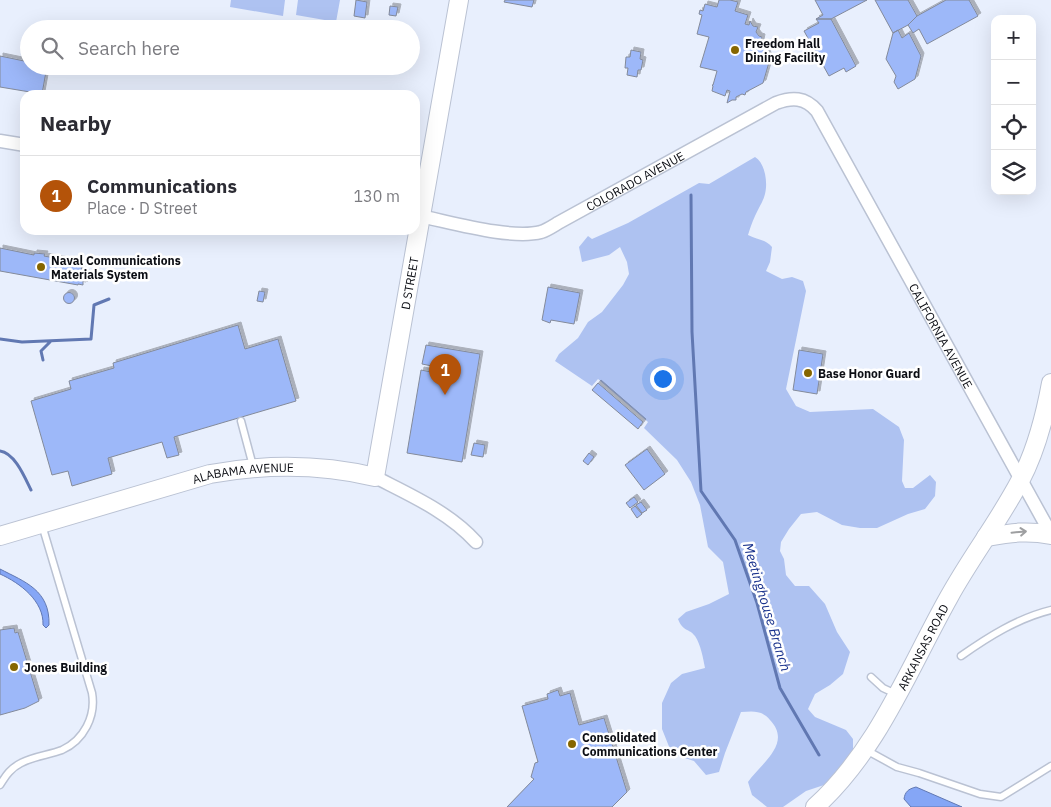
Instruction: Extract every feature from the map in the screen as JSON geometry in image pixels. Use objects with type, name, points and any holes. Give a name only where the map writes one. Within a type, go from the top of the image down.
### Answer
[{"type":"street","name":"D STREET","points":[[420,205],[459,0]]},
{"type":"street","name":"COLORADO AVENUE","points":[[420,216],[488,230],[514,233],[540,232],[776,103],[789,99],[803,100],[814,107],[832,136]]},
{"type":"street","name":"CALIFORNIA AVENUE","points":[[832,136],[1051,535]]},
{"type":"street","points":[[0,141],[20,144]]},
{"type":"street","name":"D STREET","points":[[375,477],[415,235]]},
{"type":"street","name":"ARKANSAS ROAD","points":[[815,807],[844,778],[865,750],[949,597],[1021,479],[1038,436],[1051,383]]},
{"type":"street","name":"ALABAMA AVENUE","points":[[0,536],[210,474],[254,467],[292,466],[375,477],[417,498],[464,529],[476,542]]},
{"type":"street","points":[[986,537],[1019,531],[1051,535]]},
{"type":"lane","points":[[242,421],[254,467]]},
{"type":"lane","points":[[0,785],[9,771],[22,762],[64,749],[73,742],[88,725],[92,711],[92,692],[42,523]]},
{"type":"lane","points":[[961,656],[987,638],[1037,613],[1051,610]]},
{"type":"lane","points":[[870,676],[883,688],[897,694]]},
{"type":"lane","points":[[865,750],[897,767],[980,794],[1001,797],[1051,766]]},
{"type":"shaded area","points":[[231,0],[285,0],[283,16],[230,7]]},
{"type":"shaded area","points":[[298,0],[340,0],[336,20],[296,15]]},
{"type":"shaded area","points":[[755,157],[763,168],[766,189],[748,235],[764,241],[772,247],[770,262],[766,271],[782,279],[792,277],[803,281],[806,291],[786,389],[796,406],[810,412],[873,409],[899,427],[904,440],[902,481],[905,488],[913,488],[930,475],[936,482],[935,496],[925,509],[908,514],[877,528],[842,525],[817,512],[801,514],[781,542],[780,551],[784,559],[786,575],[795,586],[809,586],[825,604],[837,632],[850,652],[843,674],[815,694],[808,709],[815,717],[846,730],[853,739],[853,750],[844,766],[827,784],[806,791],[783,807],[767,807],[752,795],[748,782],[772,753],[778,737],[776,729],[770,720],[760,713],[753,711],[741,712],[719,772],[706,775],[694,761],[672,754],[662,729],[662,703],[671,683],[682,674],[705,668],[695,636],[682,626],[678,619],[686,612],[709,604],[729,594],[723,562],[708,547],[700,505],[691,482],[677,460],[644,428],[648,422],[598,379],[592,386],[555,361],[559,354],[578,338],[588,322],[602,312],[629,274],[627,262],[620,247],[609,255],[582,262],[579,247],[588,236],[592,239],[628,223],[699,183],[709,184]]},
{"type":"water","points":[[0,569],[27,583],[41,595],[48,613],[49,625],[46,628],[43,625],[40,608],[35,601],[23,588],[0,574]]},
{"type":"water","points":[[916,787],[962,807],[911,807],[904,797],[907,791]]},
{"type":"building","points":[[356,0],[367,2],[365,18],[354,16]]},
{"type":"building","points":[[505,0],[534,0],[532,7],[504,2]]},
{"type":"building","name":"Freedom Hall Dining Facility","points":[[719,0],[738,2],[735,11],[748,15],[745,24],[749,25],[750,21],[753,26],[758,27],[756,32],[762,37],[761,42],[770,59],[763,83],[746,92],[745,95],[742,94],[736,97],[736,100],[727,103],[730,91],[727,90],[725,96],[712,91],[717,71],[700,67],[709,37],[697,34],[702,15],[699,14],[700,10],[703,11],[705,4],[717,7]]},
{"type":"building","points":[[815,0],[867,0],[831,19],[816,19],[823,15]]},
{"type":"building","points":[[875,0],[908,0],[917,16],[908,25],[893,33]]},
{"type":"building","points":[[946,0],[969,0],[978,16],[927,44],[919,29],[913,33],[908,25],[917,16]]},
{"type":"building","points":[[390,6],[398,7],[396,16],[389,15]]},
{"type":"building","points":[[816,19],[831,19],[856,66],[846,72],[844,68],[829,76],[804,31],[819,23]]},
{"type":"building","points":[[898,30],[902,38],[909,33],[921,56],[915,79],[898,89],[894,82],[896,76],[886,59],[893,33]]},
{"type":"building","points":[[631,50],[641,52],[640,59],[643,60],[637,77],[627,75],[628,68],[625,68],[626,57],[630,57]]},
{"type":"building","points":[[0,56],[20,60],[20,75],[45,75],[43,90],[20,90],[0,87]]},
{"type":"building","name":"Naval Communications Materials System","points":[[0,248],[34,255],[34,253],[45,254],[44,256],[82,263],[81,272],[90,274],[88,281],[83,281],[83,285],[78,285],[0,271]]},
{"type":"building","points":[[548,287],[580,293],[574,324],[551,320],[550,323],[542,320]]},
{"type":"building","points":[[259,291],[265,292],[263,302],[257,301]]},
{"type":"building","points":[[67,293],[71,293],[74,298],[73,302],[67,303],[64,300],[64,296]]},
{"type":"building","points":[[238,325],[245,349],[278,339],[296,401],[174,437],[179,455],[167,458],[162,442],[108,458],[112,474],[72,486],[68,471],[52,475],[31,401],[71,389],[69,381],[114,368],[113,363]]},
{"type":"building","points":[[426,345],[480,354],[462,462],[407,453],[421,370],[431,372],[432,366],[422,364]]},
{"type":"building","name":"Base Honor Guard","points":[[799,350],[823,354],[817,394],[793,390]]},
{"type":"building","points":[[598,383],[643,422],[638,429],[592,390]]},
{"type":"building","points":[[474,443],[485,445],[483,457],[471,455]]},
{"type":"building","points":[[647,449],[665,474],[644,490],[625,465]]},
{"type":"building","points":[[589,453],[594,457],[588,465],[583,461]]},
{"type":"building","points":[[634,497],[638,502],[630,508],[626,503]]},
{"type":"building","points":[[641,502],[647,510],[642,513],[636,505]]},
{"type":"building","points":[[635,506],[642,514],[637,518],[631,509]]},
{"type":"building","name":"Jones Building","points":[[14,628],[15,633],[18,632],[39,701],[25,708],[0,715],[0,630]]},
{"type":"building","name":"Consolidated Communications Center","points":[[558,690],[560,696],[570,693],[579,725],[604,718],[627,792],[612,807],[507,807],[534,779],[531,777],[535,763],[538,762],[522,706],[548,699],[547,694]]},
{"type":"waterway","name":"Meetinghouse Branch","points":[[691,195],[692,332],[701,491],[735,540],[757,603],[780,688],[819,755]]},
{"type":"waterway","points":[[0,339],[22,342],[91,339],[94,305],[109,299]]},
{"type":"waterway","points":[[43,360],[41,351],[50,342]]},
{"type":"waterway","points":[[0,451],[15,461],[31,490]]},
{"type":"place","name":"Freedom Hall Dining Facility","points":[[735,50]]},
{"type":"place","name":"Naval Communications Materials System","points":[[41,267]]},
{"type":"place","name":"Base Honor Guard","points":[[808,373]]},
{"type":"place","name":"Communications","points":[[445,395]]},
{"type":"place","name":"Jones Building","points":[[14,667]]},
{"type":"place","name":"Consolidated Communications Center","points":[[572,744]]}]
